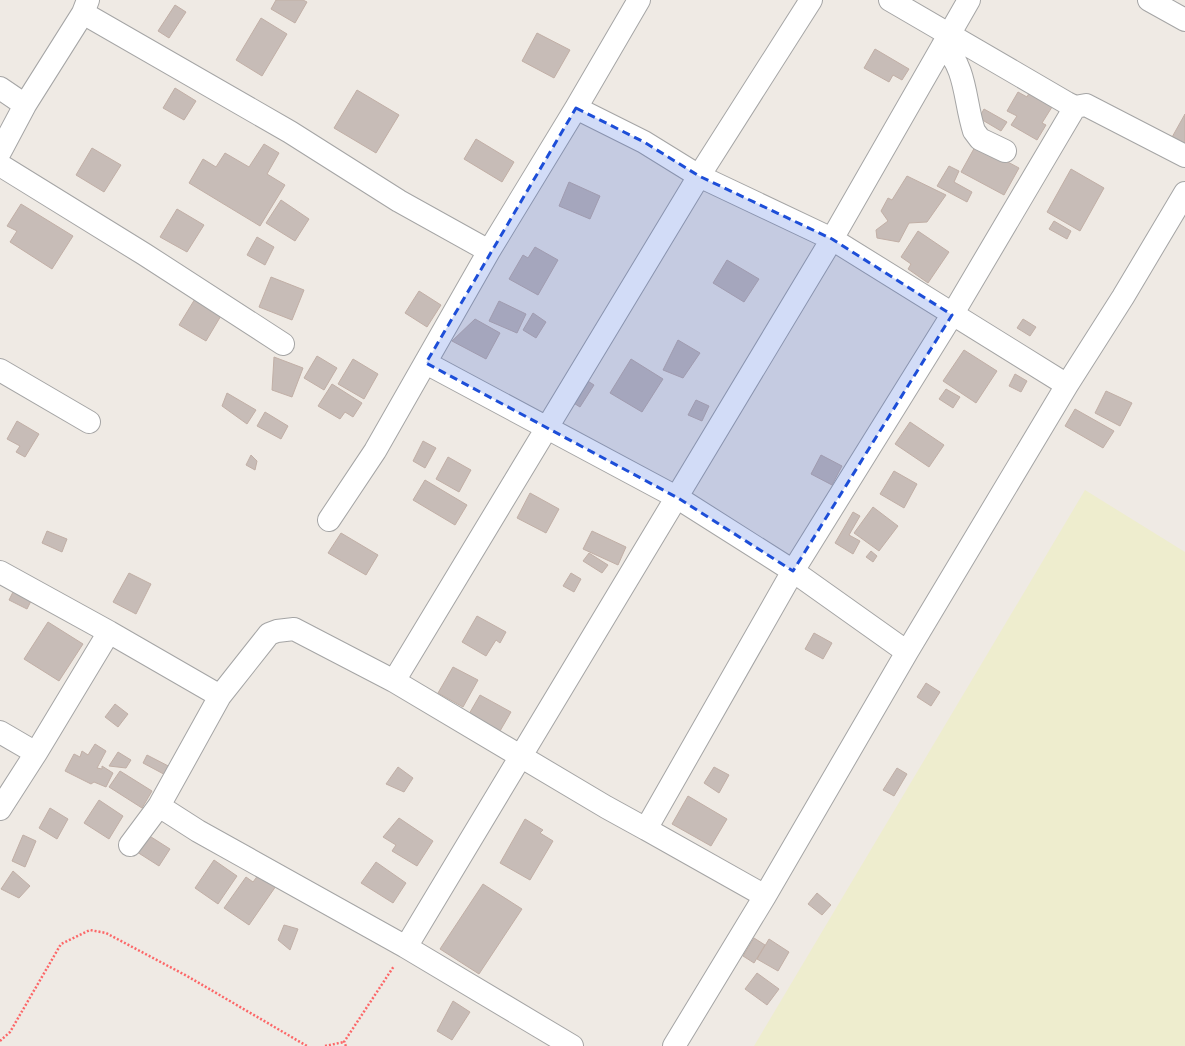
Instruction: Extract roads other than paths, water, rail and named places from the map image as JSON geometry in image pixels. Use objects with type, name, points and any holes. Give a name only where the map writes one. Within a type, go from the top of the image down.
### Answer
[{"type":"street","points":[[329,520],[375,451],[489,251],[576,108],[639,0]]},
{"type":"street","points":[[394,681],[699,176],[811,0]]},
{"type":"street","points":[[890,0],[946,40],[1075,107],[1086,104],[1185,156]]},
{"type":"street","points":[[406,947],[678,498],[832,239],[969,0]]},
{"type":"street","points":[[1148,0],[1185,20]]},
{"type":"street","points":[[0,152],[25,105],[86,6],[399,201],[489,251]]},
{"type":"street","points":[[946,40],[959,67],[974,131],[980,139],[1005,151]]},
{"type":"street","points":[[0,88],[25,105]]},
{"type":"street","points":[[646,829],[793,571],[952,315],[1075,107]]},
{"type":"street","points":[[576,108],[644,142],[699,176],[832,239],[952,315],[1067,385]]},
{"type":"street","points":[[0,165],[144,254],[283,344]]},
{"type":"street","points":[[674,1046],[765,896],[907,652],[1067,385],[1123,297],[1185,193]]},
{"type":"street","points":[[426,363],[678,498],[793,571],[907,652]]},
{"type":"street","points":[[0,370],[89,422]]},
{"type":"street","points":[[0,572],[109,632],[220,696]]},
{"type":"street","points":[[130,845],[159,806],[220,696],[269,634],[285,629],[294,629],[394,681],[606,807],[765,896]]},
{"type":"street","points":[[0,809],[36,753],[109,632]]},
{"type":"street","points":[[0,732],[36,753]]},
{"type":"street","points":[[159,806],[198,831],[406,947],[572,1046]]}]
